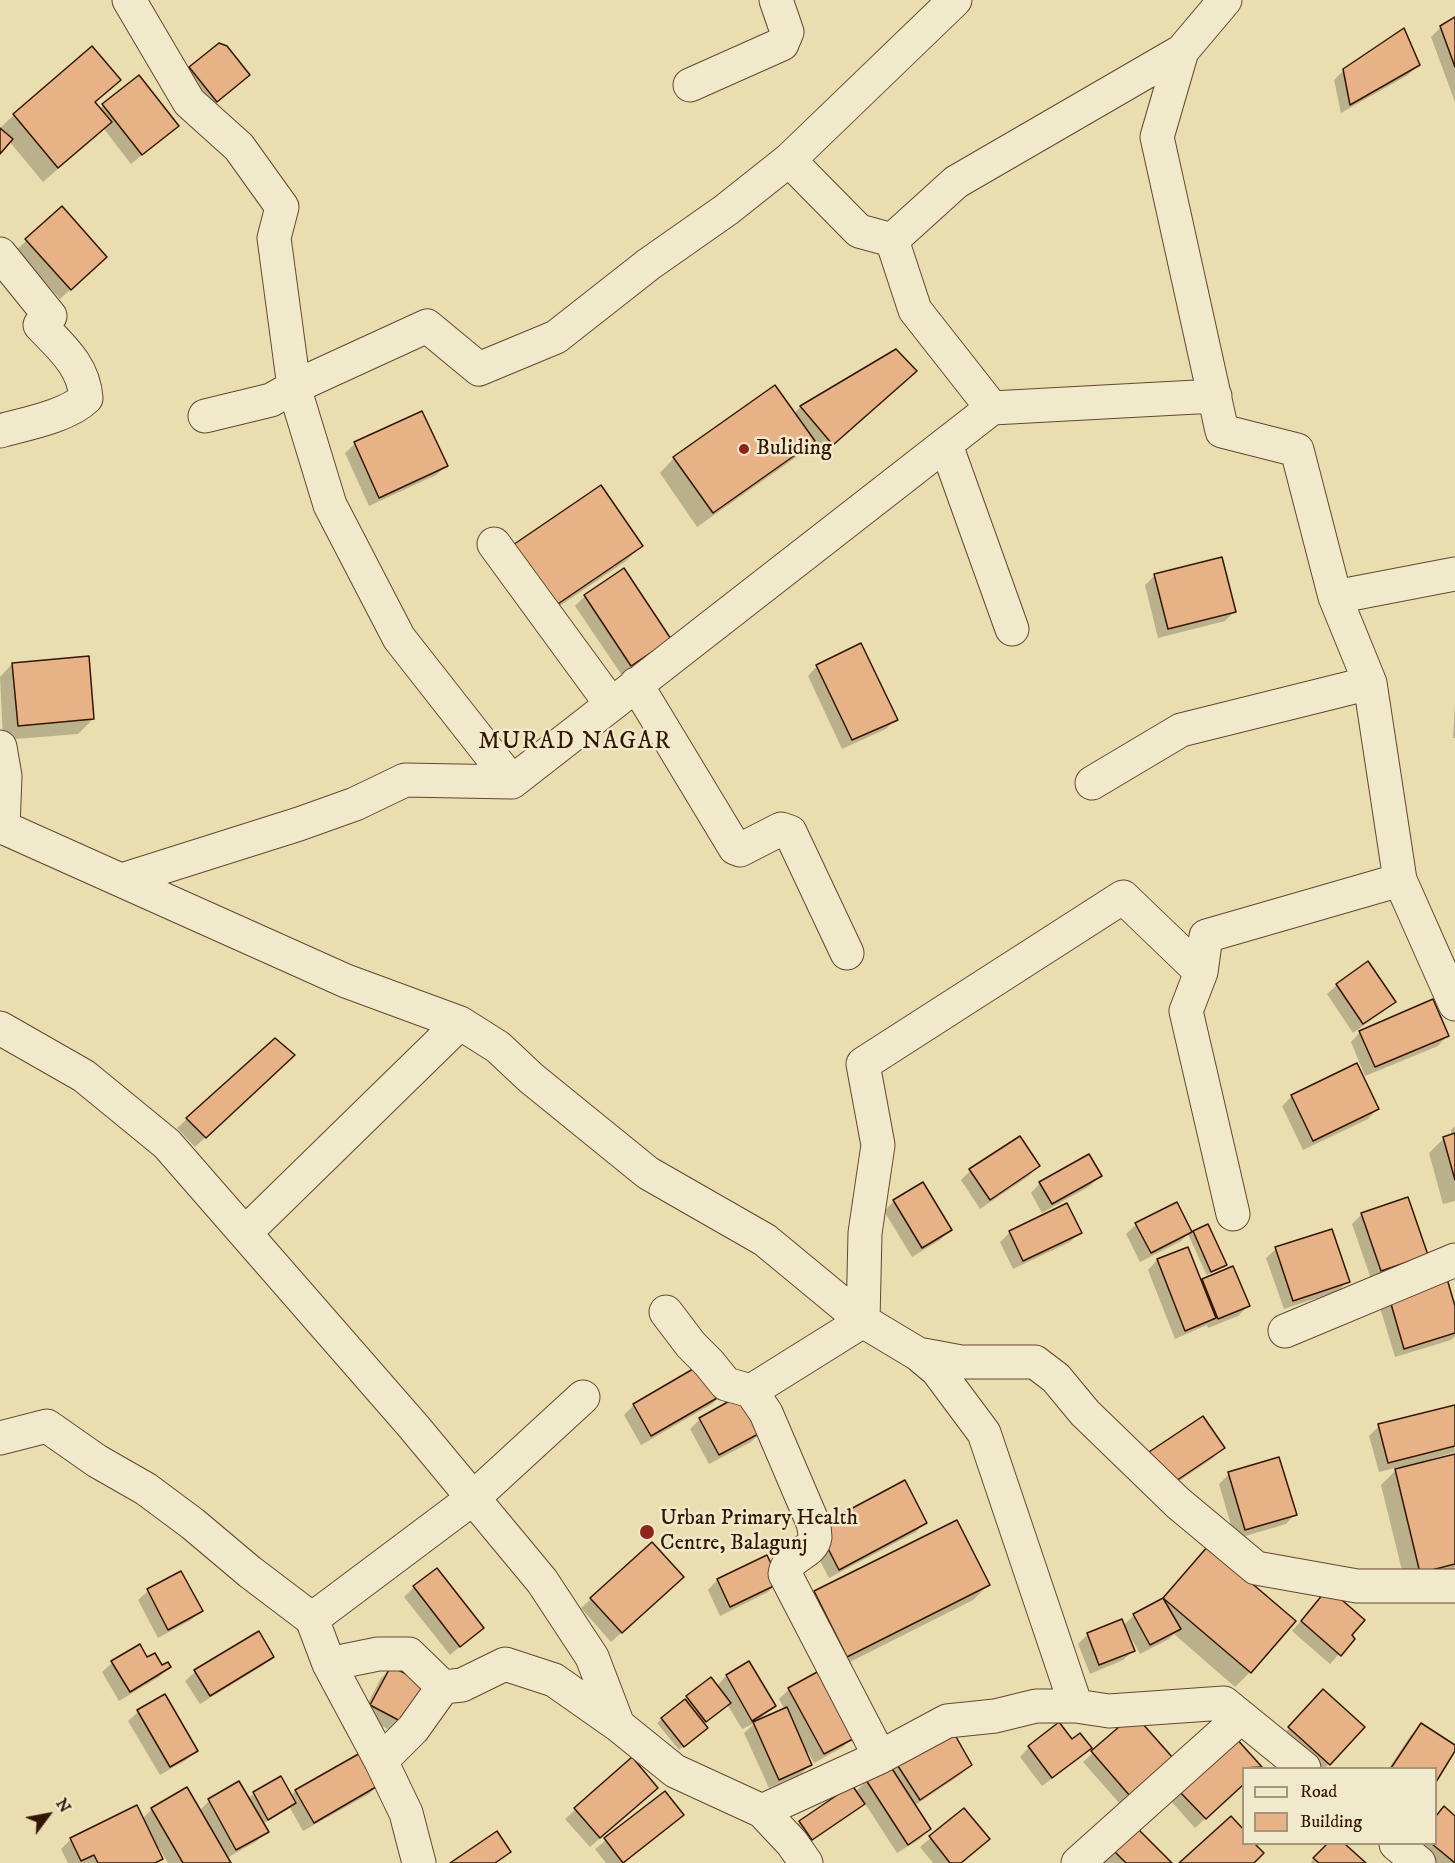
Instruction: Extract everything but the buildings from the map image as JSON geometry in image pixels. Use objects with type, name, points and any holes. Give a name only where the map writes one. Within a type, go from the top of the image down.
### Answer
[{"type":"street","points":[[129,0],[189,102],[239,147],[282,207],[274,238],[294,387],[330,505],[399,638],[512,782]]},
{"type":"street","points":[[690,85],[782,45],[787,32],[776,0]]},
{"type":"street","points":[[205,417],[271,400],[294,387],[427,326],[479,369],[556,336],[649,264],[726,210],[789,160],[956,0]]},
{"type":"street","points":[[892,240],[956,182],[1182,51],[1225,0]]},
{"type":"street","points":[[1182,51],[1157,136],[1222,431],[1297,450],[1335,597],[1370,683],[1400,880],[1455,1004]]},
{"type":"street","points":[[789,160],[859,231],[892,240]]},
{"type":"street","points":[[892,240],[915,310],[992,408]]},
{"type":"street","points":[[0,254],[50,316],[40,325],[79,370],[85,384],[86,399],[79,405],[64,411],[0,431]]},
{"type":"street","points":[[122,880],[299,824],[355,804],[405,780],[512,782],[992,408],[1215,396]]},
{"type":"street","points":[[946,444],[1012,629]]},
{"type":"street","points":[[494,544],[624,694],[735,848],[740,850],[781,829],[790,831],[847,952]]},
{"type":"street","points":[[1335,597],[1455,574]]},
{"type":"street","points":[[1092,783],[1181,730],[1370,683]]},
{"type":"street","points":[[0,747],[5,776],[1,827],[346,981],[460,1023],[498,1047],[531,1078],[648,1173],[765,1240],[863,1321],[918,1354],[937,1370],[984,1433],[1076,1706]]},
{"type":"street","points":[[1233,1214],[1186,1011],[1201,972],[1206,936],[1400,880]]},
{"type":"street","points":[[863,1321],[865,1233],[878,1145],[863,1064],[1124,897],[1201,972]]},
{"type":"street","points":[[245,1233],[460,1023]]},
{"type":"street","points":[[0,1028],[84,1076],[167,1144],[414,1427],[542,1581],[592,1657],[618,1725]]},
{"type":"street","points":[[1285,1331],[1455,1260]]},
{"type":"street","points":[[666,1312],[691,1345],[726,1384],[752,1391],[766,1413],[813,1523],[815,1538],[813,1544],[790,1561],[785,1574],[880,1757]]},
{"type":"street","points":[[752,1391],[863,1321]]},
{"type":"street","points":[[918,1354],[961,1362],[1035,1362],[1056,1378],[1085,1413],[1178,1503],[1256,1568],[1357,1586],[1455,1586]]},
{"type":"street","points":[[312,1620],[472,1499],[583,1397]]},
{"type":"street","points":[[0,1438],[47,1426],[97,1461],[146,1489],[312,1620],[329,1664],[406,1813],[419,1863]]},
{"type":"street","points":[[329,1664],[378,1654],[409,1654],[443,1687]]},
{"type":"street","points":[[381,1761],[413,1729],[443,1687],[462,1685],[505,1664],[554,1680],[618,1725],[675,1771],[762,1811],[792,1843],[806,1863]]},
{"type":"street","points":[[762,1811],[880,1757],[947,1721],[995,1716],[1036,1706],[1076,1706],[1109,1711],[1224,1703],[1303,1767]]},
{"type":"street","points":[[1078,1863],[1241,1717]]},
{"type":"street","points":[[1396,1845],[1419,1863]]},
{"type":"place","name":"Buliding","points":[[744,449]]},
{"type":"place","name":"Urban Primary Health Centre, Balagunj","points":[[647,1532]]},
{"type":"district","name":"MURAD NAGAR","points":[[575,743]]}]
